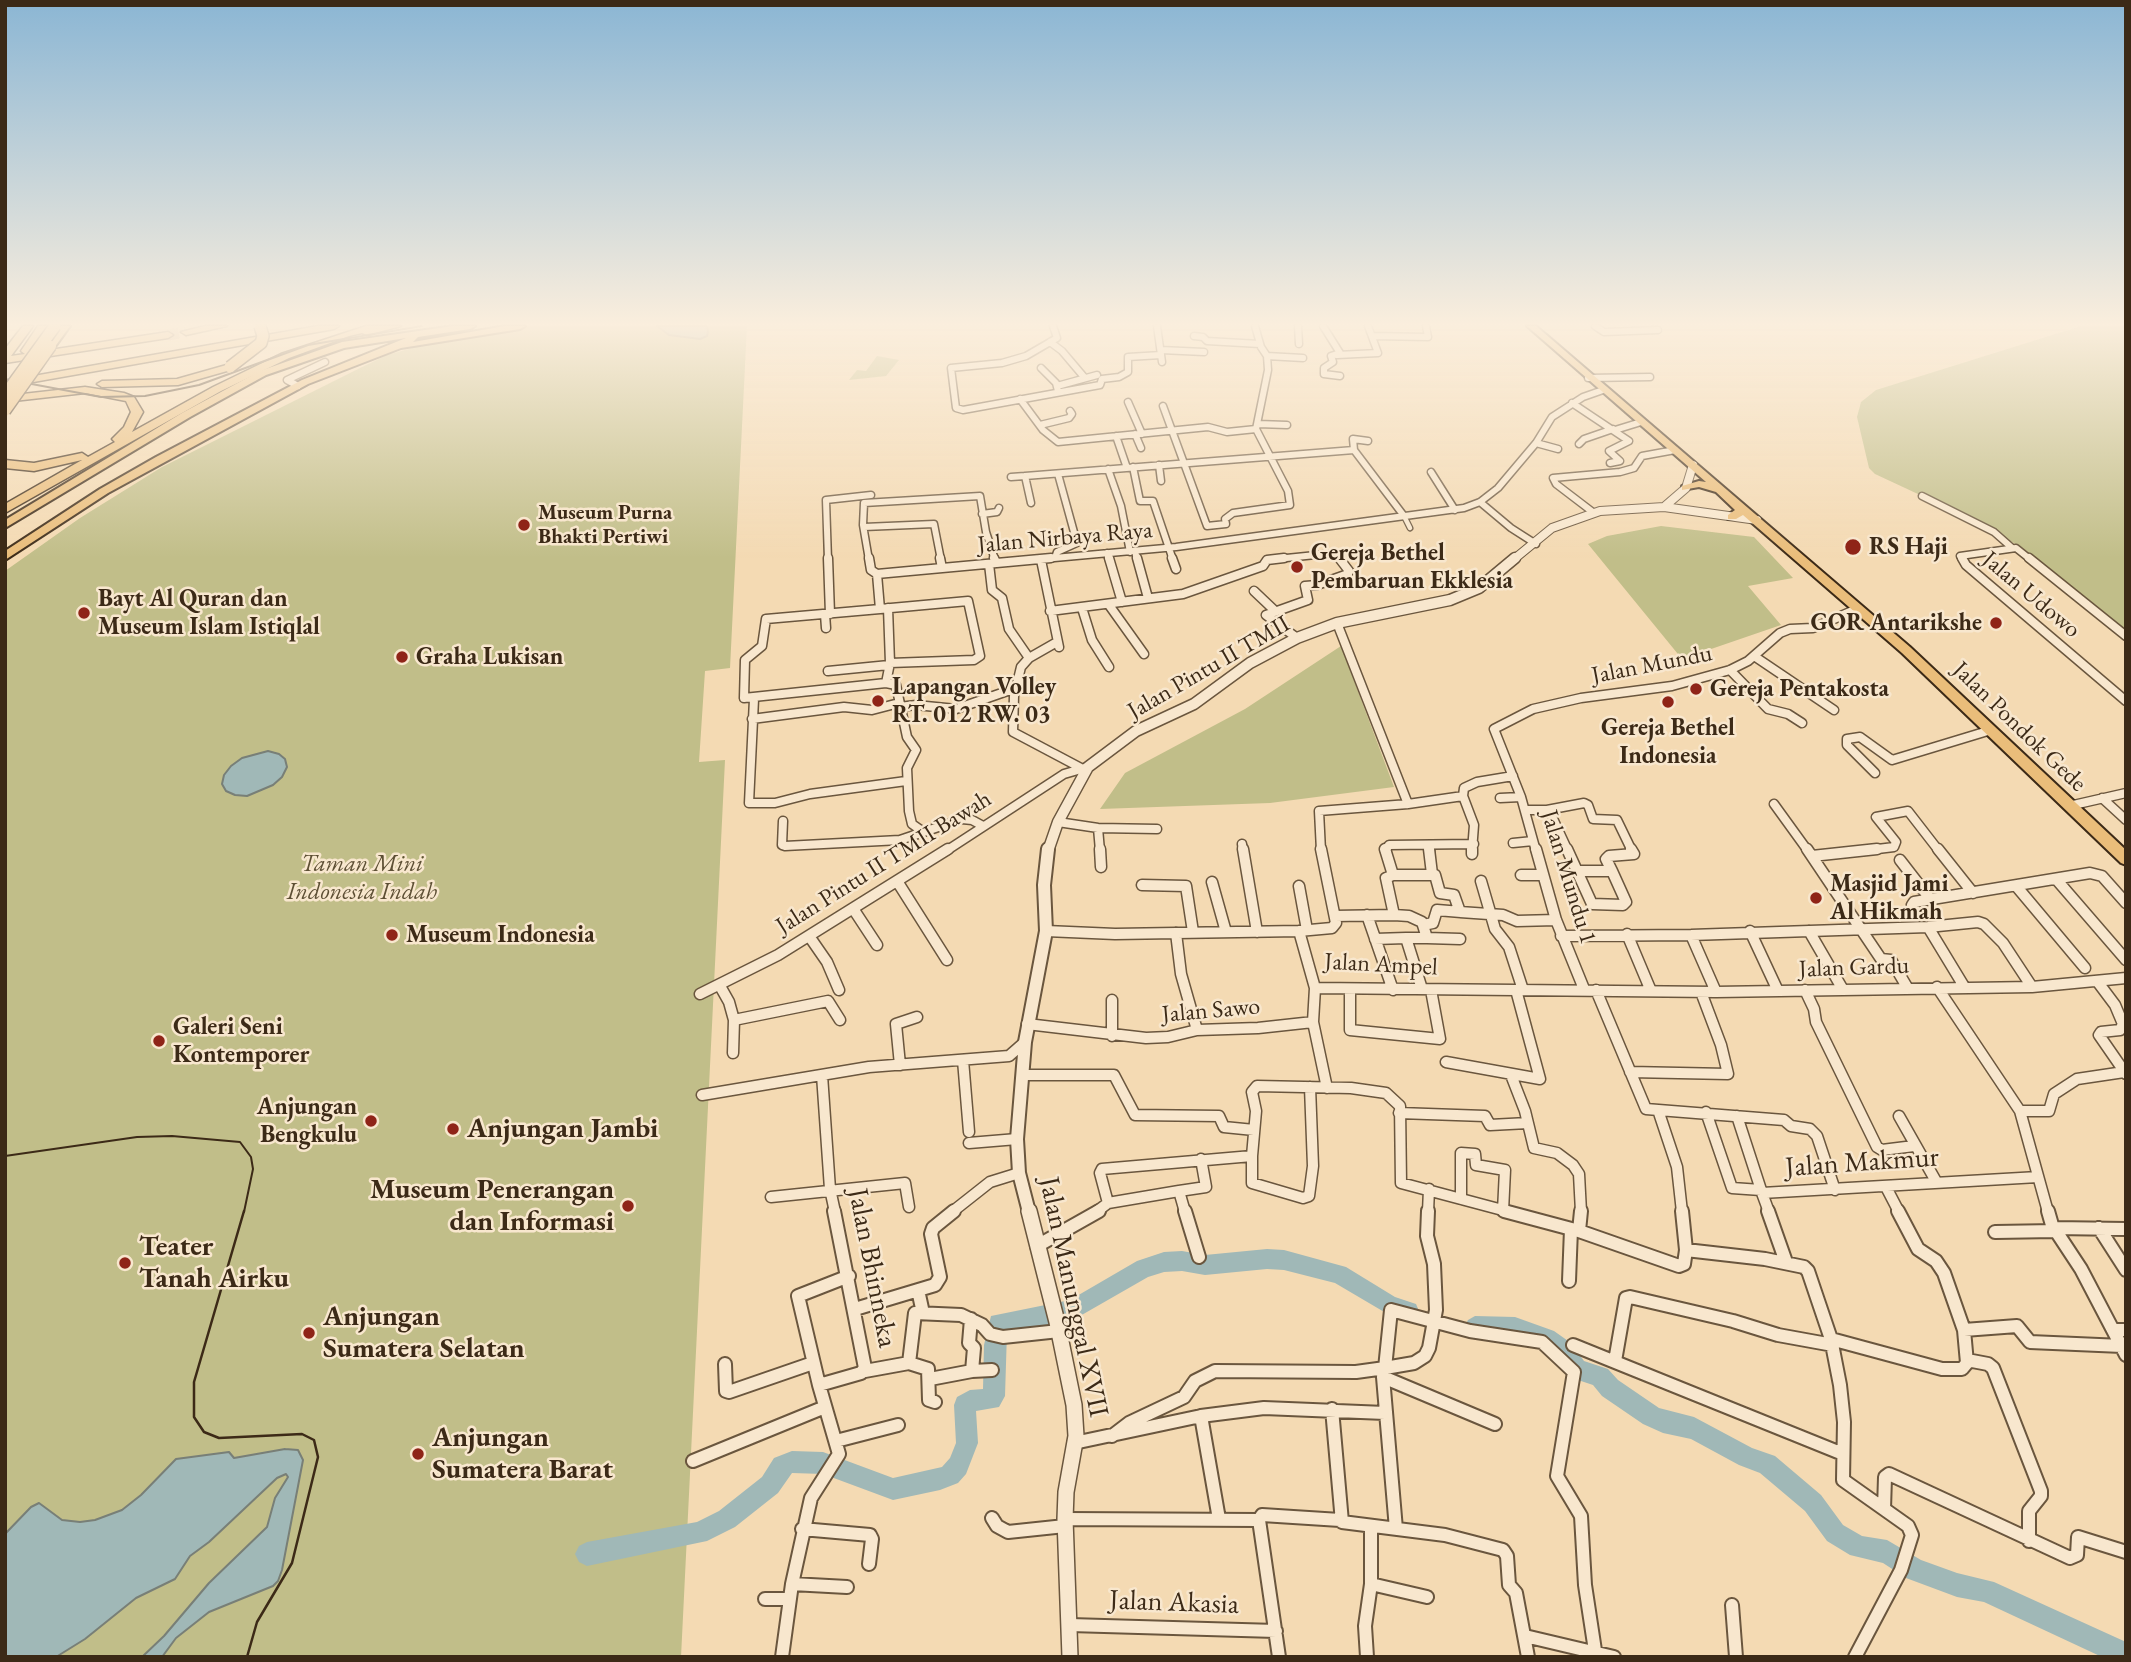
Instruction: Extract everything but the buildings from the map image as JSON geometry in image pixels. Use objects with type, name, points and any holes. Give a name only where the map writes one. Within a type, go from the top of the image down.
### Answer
[{"type":"highway","points":[[5,464],[52,465],[85,456],[119,439],[129,429],[137,412],[132,404]]},
{"type":"highway","points":[[5,506],[191,404]]},
{"type":"main road","points":[[5,523],[207,404]]},
{"type":"main road","points":[[5,556],[115,484],[265,404]]},
{"type":"main road","name":"Jalan Pondok Gede","points":[[1619,404],[1731,496],[1857,609],[1991,730],[2126,859]]},
{"type":"main road","points":[[1686,488],[1705,485],[1731,496],[1740,510],[1732,517]]},
{"type":"street","points":[[957,404],[958,409],[992,404]]},
{"type":"street","points":[[1024,404],[1058,442],[1208,427],[1227,432],[1287,425]]},
{"type":"street","points":[[1129,404],[1141,448]]},
{"type":"street","points":[[1163,406],[1207,526],[1226,524],[1225,519],[1233,513],[1290,505],[1288,491],[1257,427],[1262,404]]},
{"type":"street","points":[[1536,544],[1511,528],[1480,502],[1498,488],[1536,443],[1552,417],[1571,404]]},
{"type":"street","points":[[1573,404],[1628,442],[1609,451],[1620,461],[1610,463]]},
{"type":"street","points":[[1040,425],[1069,418],[1072,414],[1070,411]]},
{"type":"street","points":[[1579,444],[1584,439],[1641,422]]},
{"type":"street","points":[[1116,436],[1140,501],[1153,501],[1176,569]]},
{"type":"street","points":[[1368,441],[1353,439],[1354,450],[1404,516],[1410,528]]},
{"type":"street","points":[[1536,443],[1558,449]]},
{"type":"street","points":[[1011,477],[1354,450]]},
{"type":"street","points":[[1594,513],[1556,484],[1553,478],[1620,472],[1634,468],[1642,456],[1675,450]]},
{"type":"street","points":[[1664,507],[1686,488],[1693,465]]},
{"type":"street","points":[[1158,466],[1161,481]]},
{"type":"street","points":[[1108,469],[1148,598]]},
{"type":"street","points":[[1431,472],[1455,510]]},
{"type":"street","points":[[1055,558],[1057,552],[1077,544],[1058,474]]},
{"type":"street","points":[[1025,476],[1031,503]]},
{"type":"street","points":[[886,683],[890,664],[884,608],[877,574],[872,571],[863,505],[981,492],[982,514],[993,564],[992,590],[1002,598],[1009,629],[1029,658]]},
{"type":"street","points":[[826,628],[826,501],[835,497],[871,495]]},
{"type":"street","points":[[1922,496],[1994,532],[2126,636]]},
{"type":"street","name":"Jalan Nirbaya Raya","points":[[877,574],[1170,548],[1455,510],[1480,502]]},
{"type":"street","name":"Jalan Pintu II TMII","points":[[1085,767],[1136,731],[1194,704],[1250,663],[1297,638],[1337,623],[1394,613],[1460,596],[1479,588],[1536,544],[1552,528],[1594,513],[1664,507],[1757,520]]},
{"type":"street","points":[[982,514],[997,513],[999,508]]},
{"type":"street","points":[[934,513],[942,568]]},
{"type":"street","points":[[864,527],[934,524]]},
{"type":"street","name":"Jalan Udowo","points":[[2015,548],[1963,554],[1959,558],[2126,701]]},
{"type":"street","points":[[1050,611],[1186,593],[1263,566],[1268,560],[1332,552],[1340,556],[1349,570],[1343,576],[1305,586],[1308,600],[1267,614],[1267,617],[1297,638]]},
{"type":"street","points":[[1107,553],[1122,602]]},
{"type":"street","points":[[1041,559],[1058,645],[1029,658],[1021,667],[1016,688],[1013,733],[1085,767]]},
{"type":"street","points":[[1254,591],[1274,610]]},
{"type":"street","points":[[922,831],[912,824],[906,782],[908,764],[916,750],[907,737],[896,685],[886,683],[754,699],[743,696],[744,663],[747,657],[762,646],[766,619],[978,600]]},
{"type":"street","points":[[828,671],[890,664],[974,660],[980,656],[968,601]]},
{"type":"street","points":[[1109,605],[1144,654]]},
{"type":"street","points":[[1082,608],[1092,640],[1109,667]]},
{"type":"street","name":"Jalan Mundu","points":[[1513,776],[1493,731],[1523,712],[1572,700],[1672,686],[1730,670],[1744,665],[1780,633],[1790,629],[1813,628],[1857,609]]},
{"type":"street","points":[[1337,623],[1408,804]]},
{"type":"street","points":[[1754,656],[1834,710]]},
{"type":"street","points":[[1730,670],[1768,709],[1788,714],[1802,723]]},
{"type":"street","points":[[752,719],[844,707],[872,710],[916,705],[956,709],[1016,688]]},
{"type":"street","points":[[754,699],[751,780],[747,799],[749,803],[775,803],[810,794],[906,782]]},
{"type":"street","points":[[1875,773],[1847,745],[1847,739],[1860,737],[1892,760],[1991,730]]},
{"type":"street","name":"Jalan Manunggal XVII","points":[[1070,1657],[1065,1522],[1066,1492],[1076,1436],[1074,1405],[1053,1304],[1018,1173],[1017,1139],[1027,1024],[1046,931],[1044,877],[1048,848],[1085,767]]},
{"type":"street","name":"Jalan Pintu II TMII Bawah","points":[[700,994],[720,986],[810,936],[1064,774],[1085,767]]},
{"type":"street","points":[[1393,875],[1385,849],[1387,846],[1429,845],[1473,849],[1473,818],[1462,796],[1464,788],[1513,776]]},
{"type":"street","name":"Jalan Mundu 1","points":[[1513,776],[1556,920],[1584,989]]},
{"type":"street","points":[[2069,806],[2126,793]]},
{"type":"street","points":[[1299,886],[1303,930],[1332,928],[1336,923],[1321,851],[1319,811],[1408,804],[1462,796]]},
{"type":"street","points":[[1500,798],[1521,797]]},
{"type":"street","points":[[2102,798],[2126,820]]},
{"type":"street","points":[[1525,810],[1549,810],[1585,803],[1593,819],[1617,820],[1634,854],[1606,857],[1626,897],[1623,905],[1591,903],[1549,810]]},
{"type":"street","points":[[1774,804],[1881,959],[1891,960],[1907,987]]},
{"type":"street","points":[[1812,856],[1894,847],[1896,842],[1875,817],[1908,811],[1973,894]]},
{"type":"street","points":[[783,821],[782,845],[785,846],[900,840],[962,819],[972,820],[983,826]]},
{"type":"street","points":[[1058,822],[1098,828],[1157,829]]},
{"type":"street","points":[[1098,828],[1101,867]]},
{"type":"street","points":[[1513,843],[1534,841]]},
{"type":"street","points":[[1242,844],[1257,932]]},
{"type":"street","points":[[1429,845],[1432,874]]},
{"type":"street","points":[[1900,860],[1931,900]]},
{"type":"street","points":[[1577,871],[1612,871]]},
{"type":"street","points":[[1917,913],[1912,903],[2096,873],[2126,903]]},
{"type":"street","points":[[1394,915],[1386,878],[1393,875],[1432,874],[1437,877],[1440,893],[1455,896],[1461,912]]},
{"type":"street","points":[[1521,875],[1542,875]]},
{"type":"street","points":[[2056,879],[2126,960]]},
{"type":"street","points":[[897,881],[947,960]]},
{"type":"street","points":[[1446,1062],[1491,1068],[1537,1080],[1541,1077],[1510,947],[1497,934],[1481,881]]},
{"type":"street","points":[[1212,882],[1226,932]]},
{"type":"street","points":[[1142,885],[1185,886],[1193,932]]},
{"type":"street","points":[[2017,887],[2085,968]]},
{"type":"street","points":[[854,910],[877,945]]},
{"type":"street","points":[[1423,925],[1433,923],[1437,910],[1503,915],[1517,921],[1556,920]]},
{"type":"street","points":[[1367,915],[1393,990]]},
{"type":"street","points":[[1335,916],[1394,915],[1420,919],[1427,938]]},
{"type":"street","points":[[1562,936],[1691,935],[1928,927],[1978,922],[1984,924],[2003,943],[2032,987]]},
{"type":"street","points":[[1928,927],[1965,988]]},
{"type":"street","name":"Jalan Ampel","points":[[1046,931],[1176,933],[1303,930],[1315,988],[1584,989]]},
{"type":"street","points":[[1750,931],[1778,991]]},
{"type":"street","points":[[1809,931],[1842,988]]},
{"type":"street","points":[[1176,933],[1181,974],[1191,999],[1197,1030]]},
{"type":"street","points":[[1626,934],[1651,991]]},
{"type":"street","points":[[1691,935],[1716,992]]},
{"type":"street","points":[[810,936],[827,962],[839,990]]},
{"type":"street","points":[[1350,989],[1350,1030],[1440,1040],[1427,990],[1406,938]]},
{"type":"street","points":[[1375,939],[1460,939]]},
{"type":"street","name":"Jalan Gardu","points":[[1584,989],[1716,992],[2032,987],[2126,978]]},
{"type":"street","points":[[2020,1111],[2049,1111],[2054,1094],[2077,1079],[2125,1073],[2098,1033],[2120,1030],[2123,1024],[2115,1005],[2097,981]]},
{"type":"street","points":[[720,986],[729,1002],[734,1020],[733,1053]]},
{"type":"street","points":[[1937,987],[2020,1111],[2054,1229],[2120,1330],[2124,1350],[2030,1342],[2017,1326],[1964,1330]]},
{"type":"street","points":[[1315,988],[1313,1022],[1327,1088]]},
{"type":"street","points":[[1596,990],[1644,1107],[1787,1120],[1790,1126],[1812,1130],[1835,1190]]},
{"type":"street","points":[[1805,990],[1814,1009],[1816,1022],[1877,1147],[1882,1150],[1914,1146]]},
{"type":"street","points":[[1630,1072],[1728,1074],[1721,1045],[1701,992]]},
{"type":"street","points":[[1112,1000],[1112,1036]]},
{"type":"street","points":[[734,1020],[828,1001],[839,1020]]},
{"type":"street","points":[[900,1065],[896,1024],[917,1017]]},
{"type":"street","name":"Jalan Sawo","points":[[1027,1024],[1112,1036],[1168,1037],[1197,1030],[1258,1028],[1313,1022]]},
{"type":"street","points":[[702,1095],[900,1065],[1009,1056],[1025,1042]]},
{"type":"street","points":[[963,1060],[969,1138],[1017,1139]]},
{"type":"street","points":[[1024,1074],[1114,1075],[1135,1115],[1219,1116],[1224,1126],[1254,1130]]},
{"type":"street","name":"Jalan Bhinneka","points":[[819,1385],[865,1371],[849,1276],[830,1189],[822,1075]]},
{"type":"street","points":[[1511,1075],[1534,1149],[1557,1153],[1578,1171],[1582,1182],[1569,1281]]},
{"type":"street","points":[[1310,1087],[1313,1166],[1309,1196],[1303,1198],[1252,1183],[1253,1088],[1257,1086],[1310,1087],[1327,1088],[1351,1088],[1386,1093],[1397,1102],[1399,1113],[1399,1182],[1575,1230],[1679,1266],[1684,1264],[1686,1250],[1677,1167],[1658,1110]]},
{"type":"street","points":[[1706,1112],[1732,1188],[1762,1192],[1737,1116]]},
{"type":"street","points":[[1399,1113],[1485,1116],[1490,1125],[1528,1123]]},
{"type":"street","points":[[1899,1116],[1937,1183]]},
{"type":"street","points":[[1461,1199],[1461,1153],[1475,1154],[1476,1165],[1505,1170],[1503,1211]]},
{"type":"street","points":[[1108,1203],[1100,1173],[1102,1169],[1252,1156]]},
{"type":"street","points":[[1037,1246],[1104,1208],[1108,1203],[1206,1187],[1201,1159]]},
{"type":"street","points":[[855,1309],[939,1281],[931,1234],[933,1228],[990,1182],[1018,1173]]},
{"type":"street","name":"Jalan Makmur","points":[[1786,1262],[1762,1192],[2038,1177]]},
{"type":"street","points":[[771,1197],[905,1183],[909,1207]]},
{"type":"street","points":[[1615,1361],[1626,1298],[1630,1297],[1733,1321],[1778,1335],[1832,1342],[1942,1369],[1964,1368],[1967,1360],[1964,1330],[1944,1273],[1936,1261],[1920,1252],[1886,1187]]},
{"type":"street","points":[[1112,1436],[1129,1423],[1184,1396],[1195,1381],[1215,1371],[1384,1373],[1414,1363],[1425,1356],[1435,1317],[1434,1264],[1427,1236],[1429,1189]]},
{"type":"street","points":[[1179,1191],[1199,1257]]},
{"type":"street","points":[[2099,1228],[2126,1270]]},
{"type":"street","points":[[1995,1232],[2126,1229]]},
{"type":"street","points":[[1686,1250],[1786,1262],[1808,1271],[1832,1342],[1843,1403],[1842,1474],[1847,1485],[1884,1509],[1911,1531],[1904,1564],[1855,1657]]},
{"type":"street","points":[[782,1657],[792,1584],[811,1498],[838,1458],[836,1441],[813,1363],[798,1296],[849,1276]]},
{"type":"street","points":[[918,1290],[923,1313]]},
{"type":"street","points":[[1396,1529],[1384,1373],[1391,1310],[1435,1317],[1539,1341],[1574,1371],[1557,1470],[1561,1483],[1581,1516],[1584,1585],[1596,1655]]},
{"type":"street","points":[[909,1363],[914,1315],[939,1312],[971,1319],[982,1325],[990,1334],[1003,1337],[1058,1326]]},
{"type":"street","points":[[971,1319],[969,1343],[974,1348],[972,1371]]},
{"type":"street","points":[[1573,1345],[1843,1454]]},
{"type":"street","points":[[1967,1360],[1986,1363],[1993,1368],[2041,1491],[2041,1496],[2029,1511],[2029,1541]]},
{"type":"street","points":[[725,1364],[726,1391],[729,1392],[813,1363]]},
{"type":"street","points":[[865,1371],[909,1363],[928,1369],[929,1400],[935,1402]]},
{"type":"street","points":[[930,1379],[992,1370]]},
{"type":"street","points":[[1384,1373],[1495,1424]]},
{"type":"street","points":[[693,1461],[825,1407]]},
{"type":"street","points":[[1074,1443],[1201,1416],[1264,1408],[1385,1413]]},
{"type":"street","points":[[1332,1409],[1341,1521]]},
{"type":"street","points":[[1201,1416],[1220,1520]]},
{"type":"street","points":[[836,1441],[898,1425]]},
{"type":"street","points":[[1884,1509],[1885,1478],[1889,1474],[2029,1541],[2074,1559],[2077,1555],[2078,1537],[2126,1552]]},
{"type":"street","points":[[992,1518],[1002,1530],[1008,1532],[1065,1522],[1255,1520],[1262,1515],[1341,1521],[1445,1535],[1503,1550],[1507,1556],[1509,1585],[1516,1593],[1528,1657]]},
{"type":"street","points":[[1255,1520],[1279,1657]]},
{"type":"street","points":[[1367,1657],[1365,1626],[1371,1584],[1371,1527]]},
{"type":"street","points":[[803,1529],[871,1536],[869,1564]]},
{"type":"street","points":[[792,1584],[847,1587]]},
{"type":"street","points":[[1371,1584],[1427,1597]]},
{"type":"street","points":[[765,1599],[790,1599]]},
{"type":"street","points":[[1732,1605],[1736,1657]]},
{"type":"street","name":"Jalan Akasia","points":[[1070,1625],[1276,1631]]},
{"type":"street","points":[[1525,1636],[1596,1655],[1614,1657]]},
{"type":"green space","name":"Taman Mini Indonesia Indah","points":[[289,404],[743,404],[730,668],[705,671],[699,762],[725,760],[681,1657],[5,1657],[5,571],[80,518],[162,467]]},
{"type":"green space","points":[[1861,404],[2126,404],[2126,631],[2024,549],[1978,522],[1875,474],[1869,468],[1857,417]]},
{"type":"green space","points":[[1661,526],[1754,537],[1793,578],[1748,586],[1781,625],[1682,659],[1588,544],[1607,536]]},
{"type":"green space","points":[[1341,646],[1394,787],[1270,803],[1100,809],[1125,773],[1245,709]]},
{"type":"water","points":[[268,751],[285,759],[287,767],[282,777],[273,785],[247,796],[226,791],[222,784],[224,775],[231,766],[242,758]]},
{"type":"water","points":[[285,1449],[298,1450],[303,1460],[282,1570],[273,1586],[209,1612],[176,1638],[162,1657],[142,1657],[164,1636],[209,1583],[267,1527],[275,1498],[288,1477],[286,1474],[277,1478],[209,1542],[190,1556],[175,1579],[136,1598],[85,1639],[56,1657],[5,1657],[5,1534],[31,1507],[39,1503],[62,1520],[95,1520],[122,1510],[141,1495],[176,1459],[229,1452],[234,1458]]},
{"type":"waterway","points":[[587,1554],[699,1533],[727,1519],[770,1485],[782,1466],[792,1462],[823,1463],[893,1489],[950,1475],[958,1466],[967,1443],[965,1405],[970,1401],[991,1399],[994,1396],[998,1323],[1073,1310],[1144,1268],[1164,1262],[1182,1261],[1205,1265],[1284,1260],[1339,1274],[1391,1306],[1409,1311]]},
{"type":"waterway","points":[[1475,1327],[1515,1328],[1546,1339],[1563,1351],[1577,1369],[1600,1377],[1610,1388],[1651,1416],[1663,1422],[1694,1428],[1747,1457],[1767,1464],[1813,1503],[1835,1533],[1858,1547],[1887,1552],[1914,1570],[1957,1585],[1986,1590],[2126,1655]]},
{"type":"tram line","points":[[5,1156],[137,1137],[172,1136],[240,1142],[251,1157],[253,1169],[244,1212]]},
{"type":"tram line","points":[[244,1211],[194,1382],[194,1417],[204,1432],[219,1438],[302,1434],[314,1440],[318,1457],[292,1563],[257,1622],[247,1657]]},
{"type":"place","name":"Museum Purna Bhakti Pertiwi","points":[[524,525]]},
{"type":"place","name":"RS Haji","points":[[1853,547]]},
{"type":"place","name":"Gereja Bethel Pembaruan Ekklesia","points":[[1297,567]]},
{"type":"place","name":"Bayt Al Quran dan Museum Islam Istiqlal","points":[[84,613]]},
{"type":"place","name":"GOR Antarikshe","points":[[1996,623]]},
{"type":"place","name":"Graha Lukisan","points":[[402,657]]},
{"type":"place","name":"Gereja Pentakosta","points":[[1696,689]]},
{"type":"place","name":"Lapangan Volley RT. 012 RW. 03","points":[[878,701]]},
{"type":"place","name":"Gereja Bethel Indonesia","points":[[1668,702]]},
{"type":"place","name":"Masjid Jami Al Hikmah","points":[[1816,898]]},
{"type":"place","name":"Museum Indonesia","points":[[392,935]]},
{"type":"place","name":"Galeri Seni Kontemporer","points":[[159,1041]]},
{"type":"place","name":"Anjungan Bengkulu","points":[[371,1121]]},
{"type":"place","name":"Anjungan Jambi","points":[[453,1129]]},
{"type":"place","name":"Museum Penerangan dan Informasi","points":[[628,1206]]},
{"type":"place","name":"Teater Tanah Airku","points":[[125,1263]]},
{"type":"place","name":"Anjungan Sumatera Selatan","points":[[309,1333]]},
{"type":"place","name":"Anjungan Sumatera Barat","points":[[418,1454]]}]
